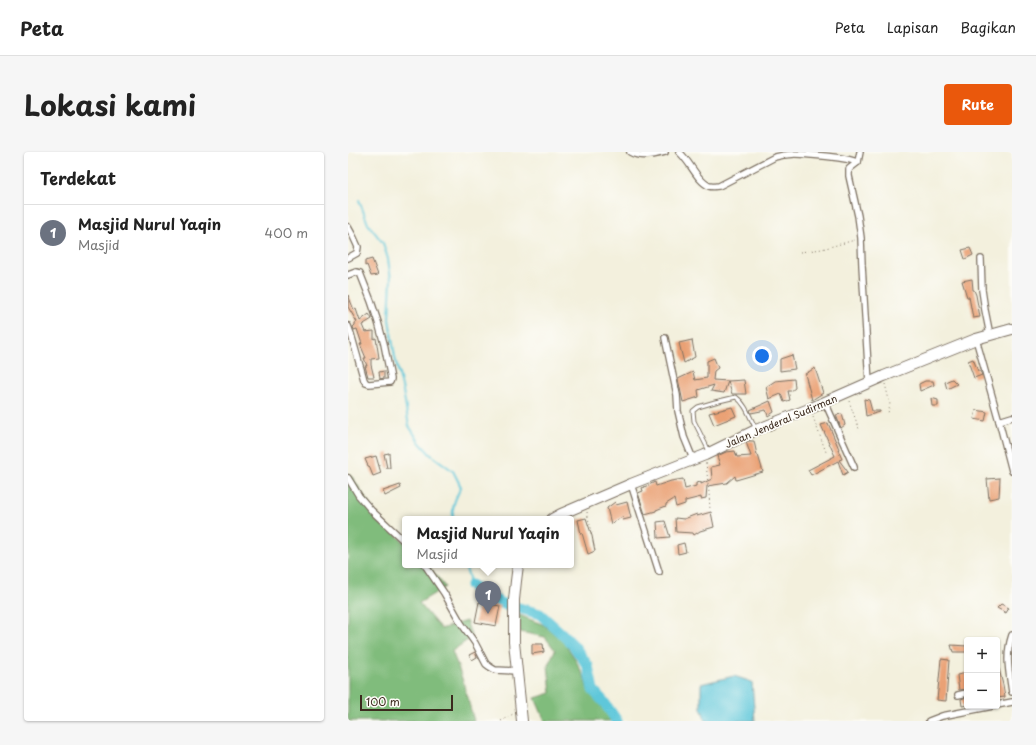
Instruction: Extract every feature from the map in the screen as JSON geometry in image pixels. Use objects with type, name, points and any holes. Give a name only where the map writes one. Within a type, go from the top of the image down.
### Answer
[{"type":"highway","name":"Jalan Jenderal Sudirman","points":[[557,516],[707,454],[756,430],[809,409],[869,382],[976,339],[1012,329]]},
{"type":"highway","points":[[518,568],[514,600],[514,642],[522,721]]},
{"type":"street","points":[[630,152],[638,156],[648,156],[665,152]]},
{"type":"street","points":[[679,152],[700,178],[708,185],[713,187],[719,186],[783,154],[792,153],[834,157],[858,162]]},
{"type":"street","points":[[860,152],[858,162],[849,169],[849,176],[858,216],[861,238],[869,382]]},
{"type":"street","points":[[348,227],[358,247],[356,253],[348,258]]},
{"type":"street","points":[[981,259],[982,290],[990,335]]},
{"type":"street","points":[[348,275],[356,272],[360,273],[369,294],[384,344],[391,379],[390,382],[366,383],[352,334],[348,326]]},
{"type":"street","points":[[665,338],[684,437],[693,459]]},
{"type":"street","points":[[976,339],[1000,421],[1012,472]]},
{"type":"street","points":[[825,402],[854,466]]},
{"type":"street","points":[[1000,421],[1012,417]]},
{"type":"street","points":[[348,478],[359,496],[402,539]]},
{"type":"street","points":[[632,484],[659,572]]},
{"type":"street","points":[[427,568],[475,643],[486,664],[495,670],[516,671]]},
{"type":"street","points":[[1012,635],[1009,643],[1007,661],[1012,692]]},
{"type":"street","points":[[958,695],[964,694]]},
{"type":"street","points":[[1000,704],[1012,702]]},
{"type":"street","points":[[929,721],[942,716],[978,709]]},
{"type":"lane","points":[[707,454],[694,421],[693,411],[698,407],[736,397],[743,404],[756,430]]},
{"type":"path","points":[[800,252],[822,249],[861,238]]},
{"type":"path","points":[[884,376],[890,404],[888,413]]},
{"type":"path","points":[[846,393],[859,429]]},
{"type":"path","points":[[809,409],[826,452]]},
{"type":"path","points":[[707,454],[710,510]]},
{"type":"path","points":[[586,503],[588,522],[593,533]]},
{"type":"path","points":[[501,721],[520,709]]},
{"type":"green space","points":[[348,473],[353,478],[378,518],[402,540],[402,568],[430,568],[445,587],[419,603],[441,629],[466,621],[472,637],[452,651],[462,678],[474,721],[348,721]]},
{"type":"green space","points":[[519,615],[544,625],[563,641],[574,657],[584,676],[588,690],[613,721],[545,721],[535,698],[551,693],[548,665],[555,650],[545,637],[520,632]]},
{"type":"water","points":[[734,676],[752,682],[755,721],[706,721],[701,708],[701,684]]},
{"type":"building","points":[[970,248],[973,255],[965,259],[962,250]]},
{"type":"building","points":[[372,259],[378,275],[371,276],[367,265],[365,266],[365,261]]},
{"type":"building","points":[[972,279],[973,290],[976,295],[980,317],[973,318],[969,297],[967,297],[962,281]]},
{"type":"building","points":[[348,295],[354,310],[356,309],[360,321],[369,314],[372,319],[362,325],[365,332],[374,331],[374,339],[376,338],[379,358],[371,359],[374,377],[368,377],[365,366],[367,366],[364,358],[366,358],[360,344],[362,344],[357,329],[354,330],[353,327],[357,322],[348,307]]},
{"type":"building","points":[[692,340],[695,357],[684,363],[679,343]]},
{"type":"building","points":[[792,355],[795,369],[780,371],[780,359]]},
{"type":"building","points":[[714,358],[718,368],[714,371],[713,380],[728,381],[724,393],[711,391],[714,385],[698,390],[699,397],[683,402],[678,379],[693,372],[695,380],[707,378],[707,361]]},
{"type":"building","points":[[973,359],[978,371],[980,371],[982,375],[974,378],[968,361]]},
{"type":"building","points":[[815,368],[823,393],[812,400],[805,374]]},
{"type":"building","points":[[384,371],[384,378],[380,379],[379,372]]},
{"type":"building","points":[[794,379],[795,388],[788,391],[790,400],[784,402],[781,394],[769,399],[766,387],[775,381]]},
{"type":"building","points":[[952,379],[957,384],[947,389],[945,382]]},
{"type":"building","points":[[744,380],[746,394],[732,394],[728,381]]},
{"type":"building","points":[[925,381],[933,381],[934,385],[920,391],[919,384]]},
{"type":"building","points":[[931,398],[938,400],[938,406],[932,406]]},
{"type":"building","points":[[864,399],[869,400],[872,411],[880,412],[866,416]]},
{"type":"building","points":[[770,401],[774,412],[768,416],[766,410],[751,413],[750,410]]},
{"type":"building","points":[[732,407],[736,416],[714,425],[709,413]]},
{"type":"building","points":[[976,410],[987,412],[985,421],[974,419]]},
{"type":"building","points":[[842,414],[845,425],[841,428],[836,415]]},
{"type":"building","points":[[828,423],[842,459],[839,460],[848,472],[843,475],[838,461],[811,475],[808,470],[835,456],[821,425]]},
{"type":"building","points":[[754,441],[763,472],[736,480],[735,476],[727,483],[707,486],[706,498],[701,499],[701,497],[685,501],[685,504],[676,507],[674,499],[666,504],[666,506],[645,514],[638,493],[643,491],[642,488],[655,482],[656,486],[683,479],[685,489],[696,486],[696,483],[701,482],[701,484],[712,479],[711,467],[720,465],[717,456],[726,452],[735,451],[737,457],[751,456],[746,442]]},
{"type":"building","points":[[389,453],[390,468],[387,468],[384,454]]},
{"type":"building","points":[[376,456],[381,473],[373,476],[365,459]]},
{"type":"building","points":[[1000,478],[999,497],[989,499],[987,479]]},
{"type":"building","points":[[400,485],[401,488],[385,496],[383,491]]},
{"type":"building","points":[[615,502],[616,505],[627,502],[631,518],[623,520],[622,517],[611,524],[607,508]]},
{"type":"building","points":[[711,512],[714,527],[700,531],[694,535],[693,533],[676,532],[675,518],[684,519],[697,514],[697,516]]},
{"type":"building","points":[[586,518],[595,551],[588,554],[578,520]]},
{"type":"building","points":[[665,521],[670,537],[658,538],[657,522]]},
{"type":"building","points":[[684,543],[686,552],[678,554],[677,545]]},
{"type":"building","points":[[479,602],[500,606],[496,626],[475,622]]},
{"type":"building","points":[[1001,604],[1009,608],[1006,613],[997,608]]},
{"type":"building","points":[[532,644],[543,644],[544,652],[532,654]]},
{"type":"building","points":[[951,645],[964,646],[964,652],[953,652]]},
{"type":"building","points":[[475,652],[477,657],[472,660],[469,655]]},
{"type":"building","points":[[941,659],[949,660],[946,701],[937,700]]},
{"type":"building","points":[[1000,673],[1003,685],[1005,697],[1000,698]]},
{"type":"building","points":[[964,674],[964,689],[959,690],[957,675]]},
{"type":"building","points":[[964,698],[964,706],[962,706],[961,699]]},
{"type":"waterway","points":[[359,200],[368,224],[383,243],[388,259],[391,279],[389,319],[395,358],[409,426],[420,443],[430,454],[453,471],[461,487],[454,502],[453,516]]},
{"type":"waterway","points":[[466,568],[471,585]]},
{"type":"waterway","points":[[471,585],[478,591],[501,603],[540,614],[561,633],[574,646],[588,666],[593,690],[604,702],[617,721]]},
{"type":"place","name":"Masjid Nurul Yaqin","points":[[488,614]]}]
